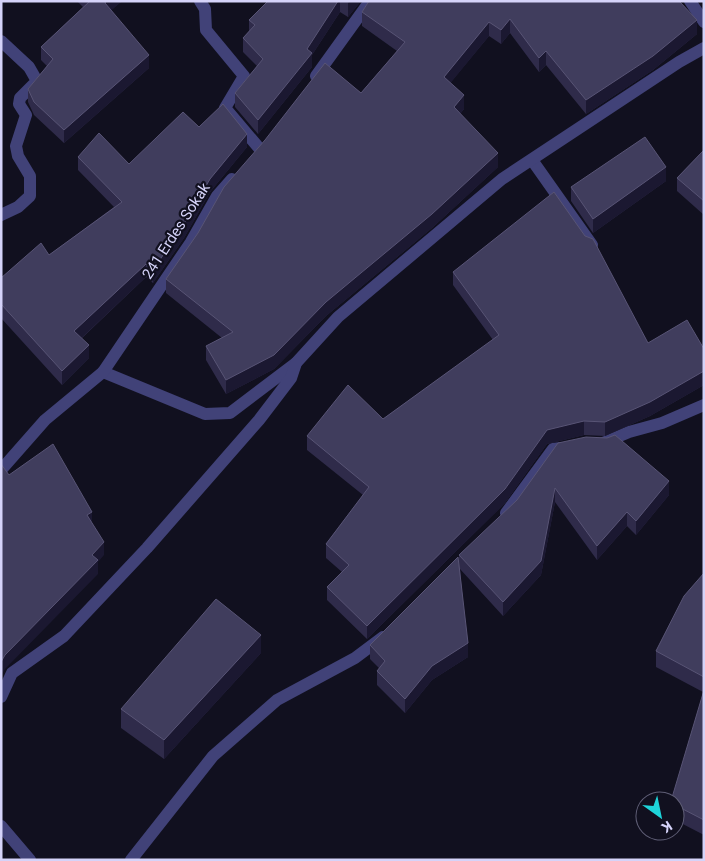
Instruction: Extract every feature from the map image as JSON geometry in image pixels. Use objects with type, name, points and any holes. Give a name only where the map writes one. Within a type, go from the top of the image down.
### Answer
[{"type":"street","points":[[200,1],[205,9],[206,30],[242,71],[244,76],[225,108],[256,152],[268,136]]},
{"type":"street","points":[[310,84],[370,1]]},
{"type":"street","points":[[690,1],[704,22]]},
{"type":"street","points":[[1,41],[29,68],[37,81],[20,98],[19,104],[26,116],[16,146],[18,156],[30,176],[30,196],[18,207],[1,215]]},
{"type":"street","points":[[103,372],[205,414],[230,413],[296,363],[338,317],[502,179],[679,62],[704,48]]},
{"type":"street","points":[[532,160],[592,245]]},
{"type":"street","name":"241 Erdes Sokak","points":[[1,470],[45,420],[103,372],[191,242],[217,196],[241,169]]},
{"type":"street","points":[[1,697],[12,674],[64,636],[147,548],[259,420],[291,378],[296,363]]},
{"type":"street","points":[[592,443],[606,444],[629,432],[662,422],[704,405]]},
{"type":"street","points":[[498,522],[511,508],[553,449],[577,444]]},
{"type":"street","points":[[132,860],[213,756],[277,700],[355,658],[382,638],[394,624]]},
{"type":"street","points":[[1,826],[30,860]]},
{"type":"building","points":[[90,1],[106,1],[105,3],[149,55],[64,130],[34,102],[28,89],[53,59],[41,47]]},
{"type":"building","points":[[268,1],[338,1],[307,49],[312,53],[258,120],[235,93],[263,59],[243,38],[255,25],[249,20]]},
{"type":"building","points":[[369,1],[679,1],[697,20],[653,56],[586,100],[546,51],[539,58],[510,19],[501,30],[489,22],[444,77],[464,95],[454,107],[498,153],[432,214],[326,302],[274,355],[226,380],[206,346],[233,332],[166,279],[198,233],[224,187],[265,140],[325,63],[361,93],[405,42],[362,12]]},
{"type":"building","points":[[223,104],[247,134],[210,179],[184,224],[153,270],[146,264],[74,331],[89,345],[62,371],[1,304],[1,278],[41,243],[49,255],[122,202],[78,157],[99,133],[129,164],[183,112],[199,127]]},
{"type":"building","points":[[645,137],[666,167],[593,219],[571,187]]},
{"type":"building","points":[[704,150],[704,201],[677,178]]},
{"type":"building","points":[[554,192],[585,236],[593,239],[648,343],[687,320],[704,349],[704,371],[650,402],[605,422],[584,421],[547,430],[505,489],[367,626],[327,587],[349,565],[326,544],[369,487],[307,436],[348,385],[383,419],[499,335],[453,272]]},
{"type":"building","points":[[615,435],[669,481],[636,521],[627,512],[597,546],[555,488],[541,561],[503,602],[459,555],[517,500],[558,443],[586,437],[607,438]]},
{"type":"building","points":[[53,444],[92,512],[87,515],[104,542],[92,555],[98,560],[5,655],[1,662],[1,464],[9,475]]},
{"type":"building","points":[[458,557],[468,643],[432,666],[405,699],[377,671],[385,661],[370,645]]},
{"type":"building","points":[[704,573],[704,677],[656,651],[684,596]]},
{"type":"building","points":[[216,599],[261,635],[164,740],[121,709]]},
{"type":"building","points":[[704,690],[704,820],[685,810],[685,791],[674,791]]}]
